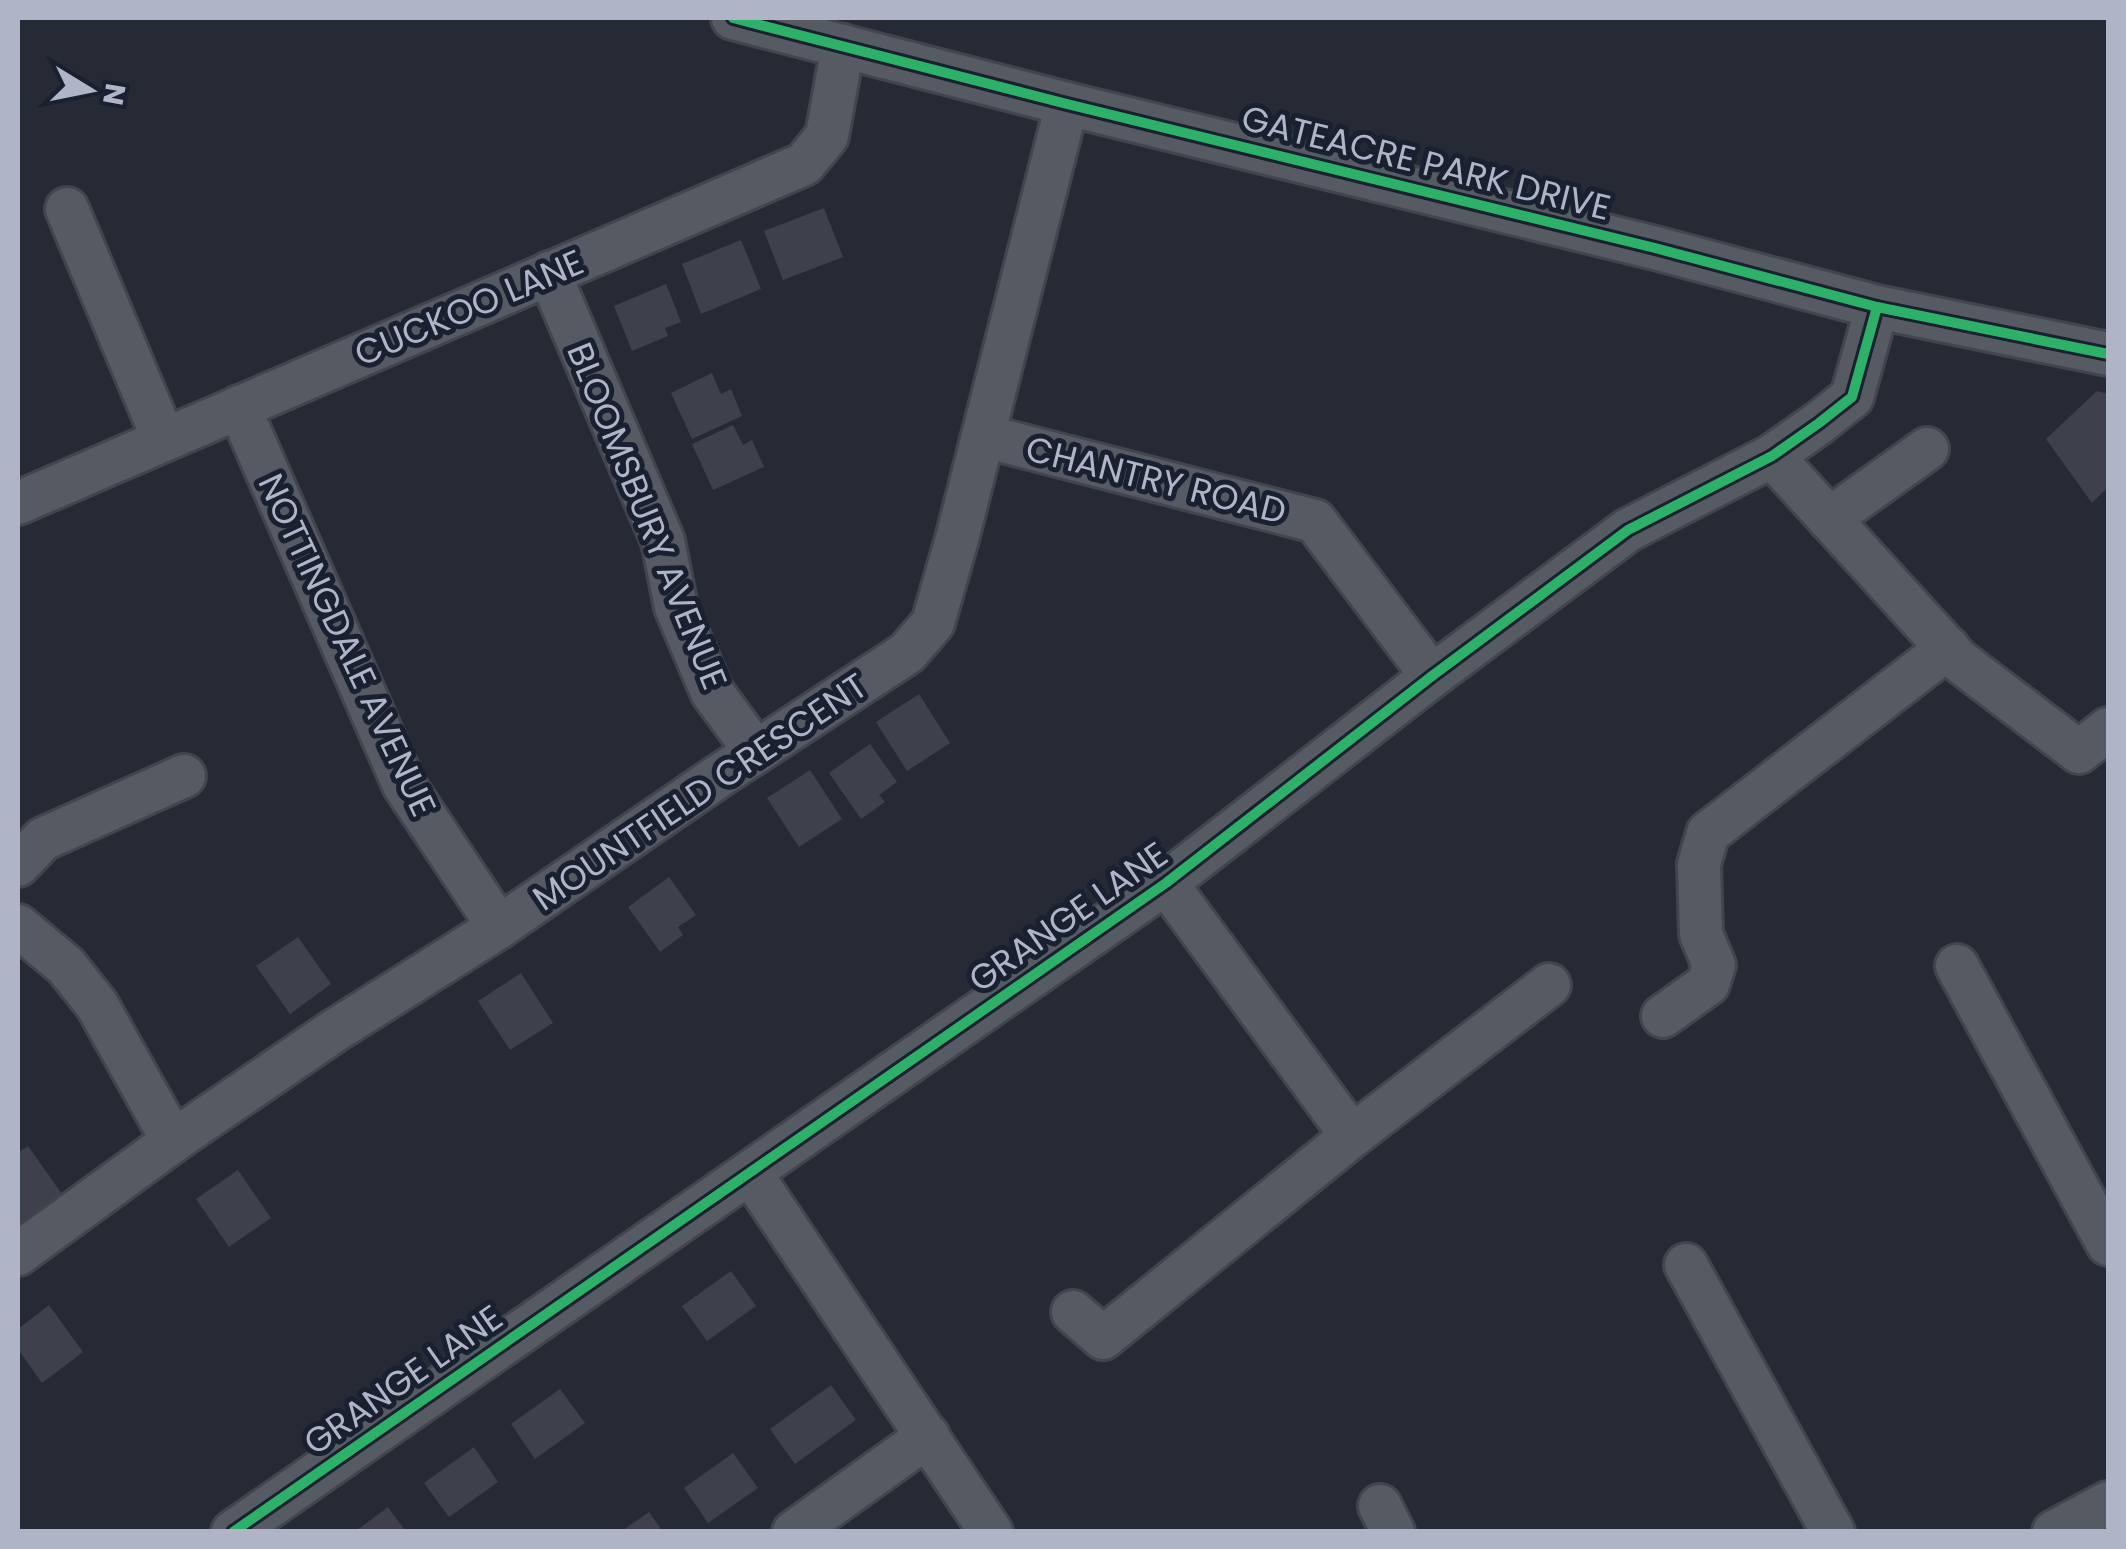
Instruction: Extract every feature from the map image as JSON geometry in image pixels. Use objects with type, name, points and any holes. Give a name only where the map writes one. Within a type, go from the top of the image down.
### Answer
[{"type":"street","name":"GATEACRE PARK DRIVE","points":[[732,18],[1636,243],[1876,307],[2108,354]]},
{"type":"street","name":"CUCKOO LANE","points":[[18,503],[804,164],[827,136],[843,46]]},
{"type":"street","name":"MOUNTFIELD CRESCENT","points":[[18,1254],[334,1031],[499,927],[907,653],[933,623],[1067,104]]},
{"type":"street","points":[[67,209],[164,440]]},
{"type":"street","name":"BLOOMSBURY AVENUE","points":[[549,273],[663,541],[676,607],[712,692],[756,752]]},
{"type":"street","name":"GRANGE LANE","points":[[233,1532],[1166,883],[1628,530],[1772,456],[1852,397],[1876,307]]},
{"type":"street","name":"NOTTINGDALE AVENUE","points":[[239,407],[404,785],[499,927]]},
{"type":"street","name":"CHANTRY ROAD","points":[[984,436],[1314,521],[1432,676]]},
{"type":"street","points":[[1829,519],[1927,449]]},
{"type":"street","points":[[1772,456],[1958,660],[2079,752],[2108,729]]},
{"type":"street","points":[[1663,1016],[1708,984],[1714,965],[1700,934],[1699,864],[1708,834],[1948,648]]},
{"type":"street","points":[[18,864],[44,839],[184,776]]},
{"type":"street","points":[[1166,883],[1352,1136]]},
{"type":"street","points":[[18,926],[66,966],[96,1005],[173,1141]]},
{"type":"street","points":[[1957,966],[2108,1244]]},
{"type":"street","points":[[1072,1312],[1103,1338],[1352,1136],[1550,985]]},
{"type":"street","points":[[750,1174],[991,1532]]},
{"type":"street","points":[[1686,1265],[1833,1532]]},
{"type":"street","points":[[794,1532],[928,1436]]},
{"type":"street","points":[[2054,1532],[2108,1502]]},
{"type":"building","points":[[824,208],[843,257],[783,280],[764,231]]},
{"type":"building","points":[[741,240],[761,289],[701,314],[682,264]]},
{"type":"building","points":[[666,284],[681,322],[665,328],[668,336],[632,351],[614,306]]},
{"type":"building","points":[[712,373],[721,394],[731,389],[742,416],[692,439],[671,393]]},
{"type":"building","points":[[2097,391],[2108,394],[2108,487],[2092,503],[2046,439]]},
{"type":"building","points":[[733,425],[743,445],[752,440],[764,467],[713,490],[692,444]]},
{"type":"building","points":[[919,694],[950,743],[907,771],[876,722]]},
{"type":"building","points":[[870,744],[897,782],[879,795],[885,802],[861,819],[829,773]]},
{"type":"building","points":[[810,770],[842,819],[799,847],[767,798]]},
{"type":"building","points":[[669,877],[696,915],[678,927],[683,935],[660,952],[628,907]]},
{"type":"building","points":[[298,937],[331,984],[290,1014],[256,966]]},
{"type":"building","points":[[521,973],[553,1023],[510,1050],[478,1001]]},
{"type":"building","points":[[28,1146],[62,1194],[20,1223],[18,1153]]},
{"type":"building","points":[[238,1170],[271,1218],[229,1247],[196,1199]]},
{"type":"building","points":[[731,1271],[756,1306],[707,1341],[682,1306]]},
{"type":"building","points":[[49,1305],[83,1352],[42,1383],[18,1349],[18,1329]]},
{"type":"building","points":[[831,1385],[856,1420],[795,1464],[770,1429]]},
{"type":"building","points":[[560,1389],[585,1423],[535,1459],[511,1424]]},
{"type":"building","points":[[474,1447],[498,1482],[449,1517],[424,1483]]},
{"type":"building","points":[[733,1453],[758,1488],[708,1523],[684,1488]]},
{"type":"building","points":[[388,1507],[406,1532],[354,1532],[364,1525]]},
{"type":"building","points":[[649,1512],[663,1532],[621,1532],[626,1528]]},
{"type":"cycle path","points":[[733,18],[1877,307],[2108,354]]},
{"type":"cycle path","points":[[233,1532],[1166,883],[1628,530],[1772,456],[1819,423],[1852,397],[1877,307]]}]
